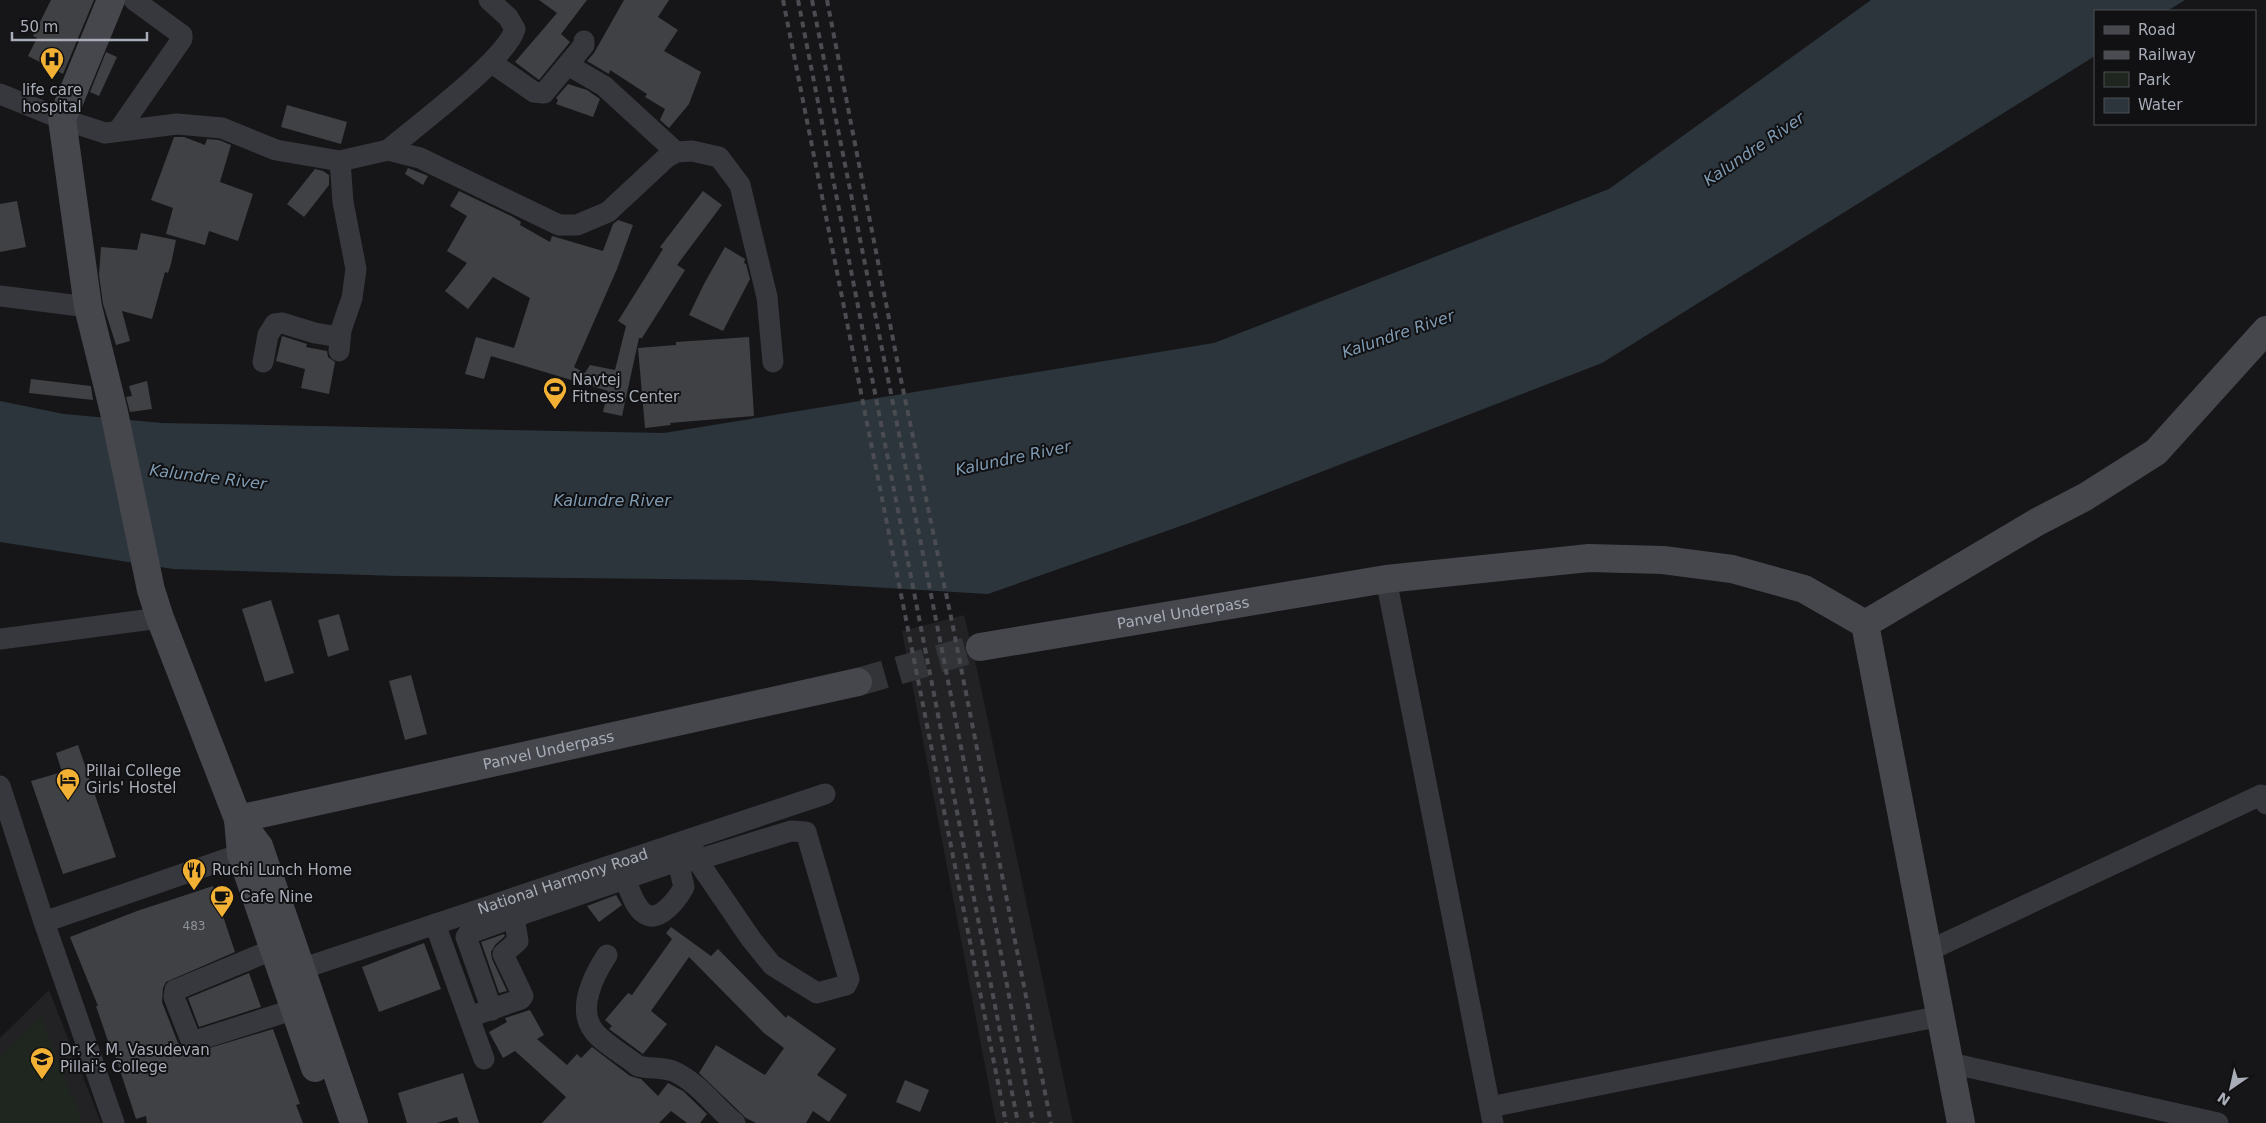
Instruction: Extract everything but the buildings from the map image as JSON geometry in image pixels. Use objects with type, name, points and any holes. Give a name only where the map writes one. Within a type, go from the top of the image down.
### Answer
[{"type":"main road","points":[[111,0],[62,119],[88,307],[114,412],[151,590],[160,618],[238,819],[241,854],[334,1123]]},
{"type":"main road","points":[[1961,1123],[1865,624],[2037,522],[2086,498],[2156,452],[2266,330]]},
{"type":"main road","name":"Panvel Underpass","points":[[980,647],[1386,579],[1589,558],[1662,560],[1732,569],[1804,589],[1865,624]]},
{"type":"main road","name":"Panvel Underpass","points":[[238,819],[858,682]]},
{"type":"main road","points":[[238,819],[259,846],[354,1123]]},
{"type":"street","points":[[118,131],[182,39],[182,35],[134,0]]},
{"type":"street","points":[[388,150],[492,63],[512,38],[515,29],[508,17],[489,0]]},
{"type":"street","points":[[492,63],[534,92],[544,93],[584,46],[584,41]]},
{"type":"street","points":[[568,65],[604,86],[676,152]]},
{"type":"street","points":[[0,94],[62,119],[105,133],[177,124],[222,128],[276,150],[340,161],[388,150],[420,158],[559,225],[577,225],[608,212],[666,158],[676,152],[692,151],[719,157],[740,185],[767,297],[773,362]]},
{"type":"street","points":[[263,362],[268,335],[275,324],[282,323],[316,333],[340,344],[352,298],[356,269],[343,202],[340,161]]},
{"type":"street","points":[[0,296],[88,307]]},
{"type":"street","points":[[1386,579],[1492,1115],[1940,1016]]},
{"type":"street","points":[[0,639],[160,618]]},
{"type":"street","points":[[1,791],[44,922],[114,1123]]},
{"type":"street","name":"National Harmony Road","points":[[301,969],[435,924],[511,908],[690,839],[825,794]]},
{"type":"street","points":[[1928,951],[2264,797]]},
{"type":"street","points":[[783,808],[791,831]]},
{"type":"street","points":[[492,1010],[466,937],[511,908],[625,879],[791,831],[806,832],[849,979],[846,985],[817,993],[772,965],[688,861]]},
{"type":"street","points":[[625,879],[636,904],[644,914],[650,916],[668,911],[684,887],[690,839]]},
{"type":"street","points":[[44,922],[241,854]]},
{"type":"street","points":[[469,1017],[521,1000],[523,996],[503,954],[518,941],[511,908]]},
{"type":"street","points":[[435,924],[484,1059]]},
{"type":"street","points":[[274,949],[178,988],[175,990],[174,996],[190,1038],[195,1041],[295,1009]]},
{"type":"street","points":[[607,956],[598,969],[587,997],[586,1018],[593,1031],[638,1066],[647,1068],[661,1067],[698,1086],[724,1120]]},
{"type":"street","points":[[1950,1063],[2218,1123]]},
{"type":"shaded area","points":[[964,615],[1073,1123],[996,1123],[902,631]]},
{"type":"shaded area","name":"Dr. K. M. Vasudevan Pillai's College","points":[[49,990],[101,1123],[0,1123],[0,1038]]},
{"type":"green space","name":"Dr. K. M. Vasudevan Pillai's College","points":[[41,1018],[83,1123],[0,1123],[0,1056]]},
{"type":"water","name":"Kalundre River","points":[[1871,0],[2185,0],[2169,10],[2094,10],[2094,57],[1602,363],[1192,522],[988,594],[752,580],[399,576],[173,569],[0,542],[0,401],[64,414],[162,423],[664,433],[1214,343],[1609,189]]},
{"type":"tunnel","points":[[858,682],[980,647]]},
{"type":"railway","points":[[783,0],[1006,1123]]},
{"type":"railway","points":[[798,0],[1018,1123]]},
{"type":"railway","points":[[812,0],[952,701],[1033,1123]]},
{"type":"railway","points":[[827,0],[900,375],[952,622],[1051,1123]]},
{"type":"place","name":"life care hospital","points":[[52,80]]},
{"type":"place","name":"Navtej Fitness Center","points":[[555,410]]},
{"type":"place","name":"Pillai College Girls' Hostel","points":[[68,801]]},
{"type":"place","name":"Ruchi Lunch Home","points":[[194,891]]},
{"type":"place","name":"Cafe Nine","points":[[222,918]]},
{"type":"place","name":"Dr. K. M. Vasudevan Pillai's College","points":[[42,1080]]}]
